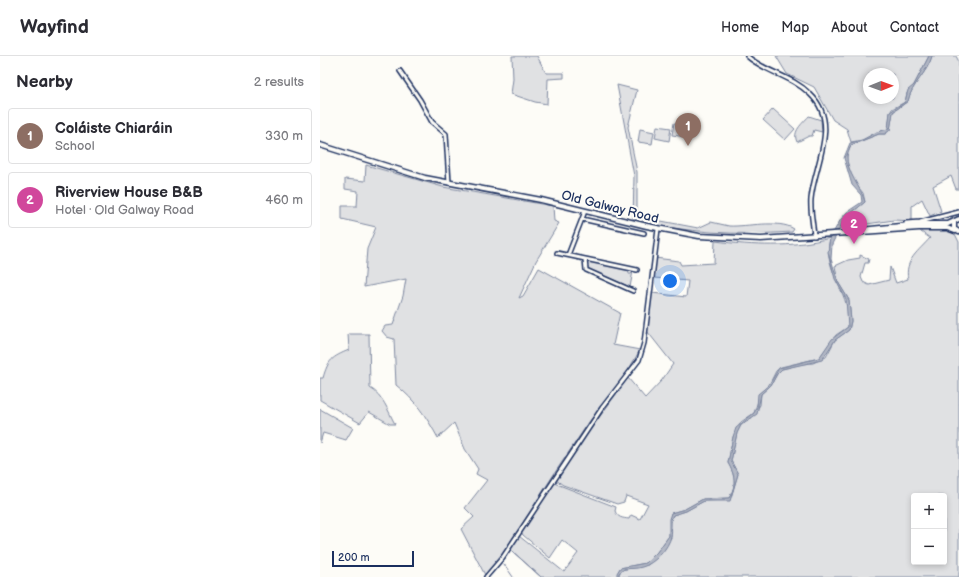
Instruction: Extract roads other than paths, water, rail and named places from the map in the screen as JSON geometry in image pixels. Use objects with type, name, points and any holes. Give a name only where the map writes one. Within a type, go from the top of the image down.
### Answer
[{"type":"main road","name":"Old Galway Road","points":[[320,145],[404,172],[449,183],[585,211],[658,229],[699,236],[749,239],[848,233]]},
{"type":"main road","points":[[848,233],[851,231],[906,226],[948,224],[959,219]]},
{"type":"main road","points":[[954,222],[953,227],[959,236]]},
{"type":"main road","points":[[848,233],[851,234],[919,228],[947,228],[957,232]]},
{"type":"street","points":[[747,56],[802,87],[816,100],[822,113],[825,136],[811,199],[814,236]]},
{"type":"street","points":[[400,71],[420,100],[432,122],[446,134],[449,183]]},
{"type":"street","points":[[568,255],[585,211]]},
{"type":"street","points":[[906,226],[906,223],[920,222],[959,212]]},
{"type":"street","points":[[582,219],[644,233]]},
{"type":"street","points":[[486,577],[503,557],[602,408],[639,360],[644,342],[658,229]]},
{"type":"street","points":[[557,253],[637,270]]},
{"type":"street","points":[[585,259],[584,267],[586,270],[633,291]]},
{"type":"street","points":[[630,274],[631,269]]},
{"type":"waterway","points":[[512,551],[541,577]]},
{"type":"waterway","points":[[504,564],[513,577]]},
{"type":"place","name":"Coláiste Chiaráin","points":[[688,146]]},
{"type":"place","name":"Riverview House B&B","points":[[854,244]]}]
